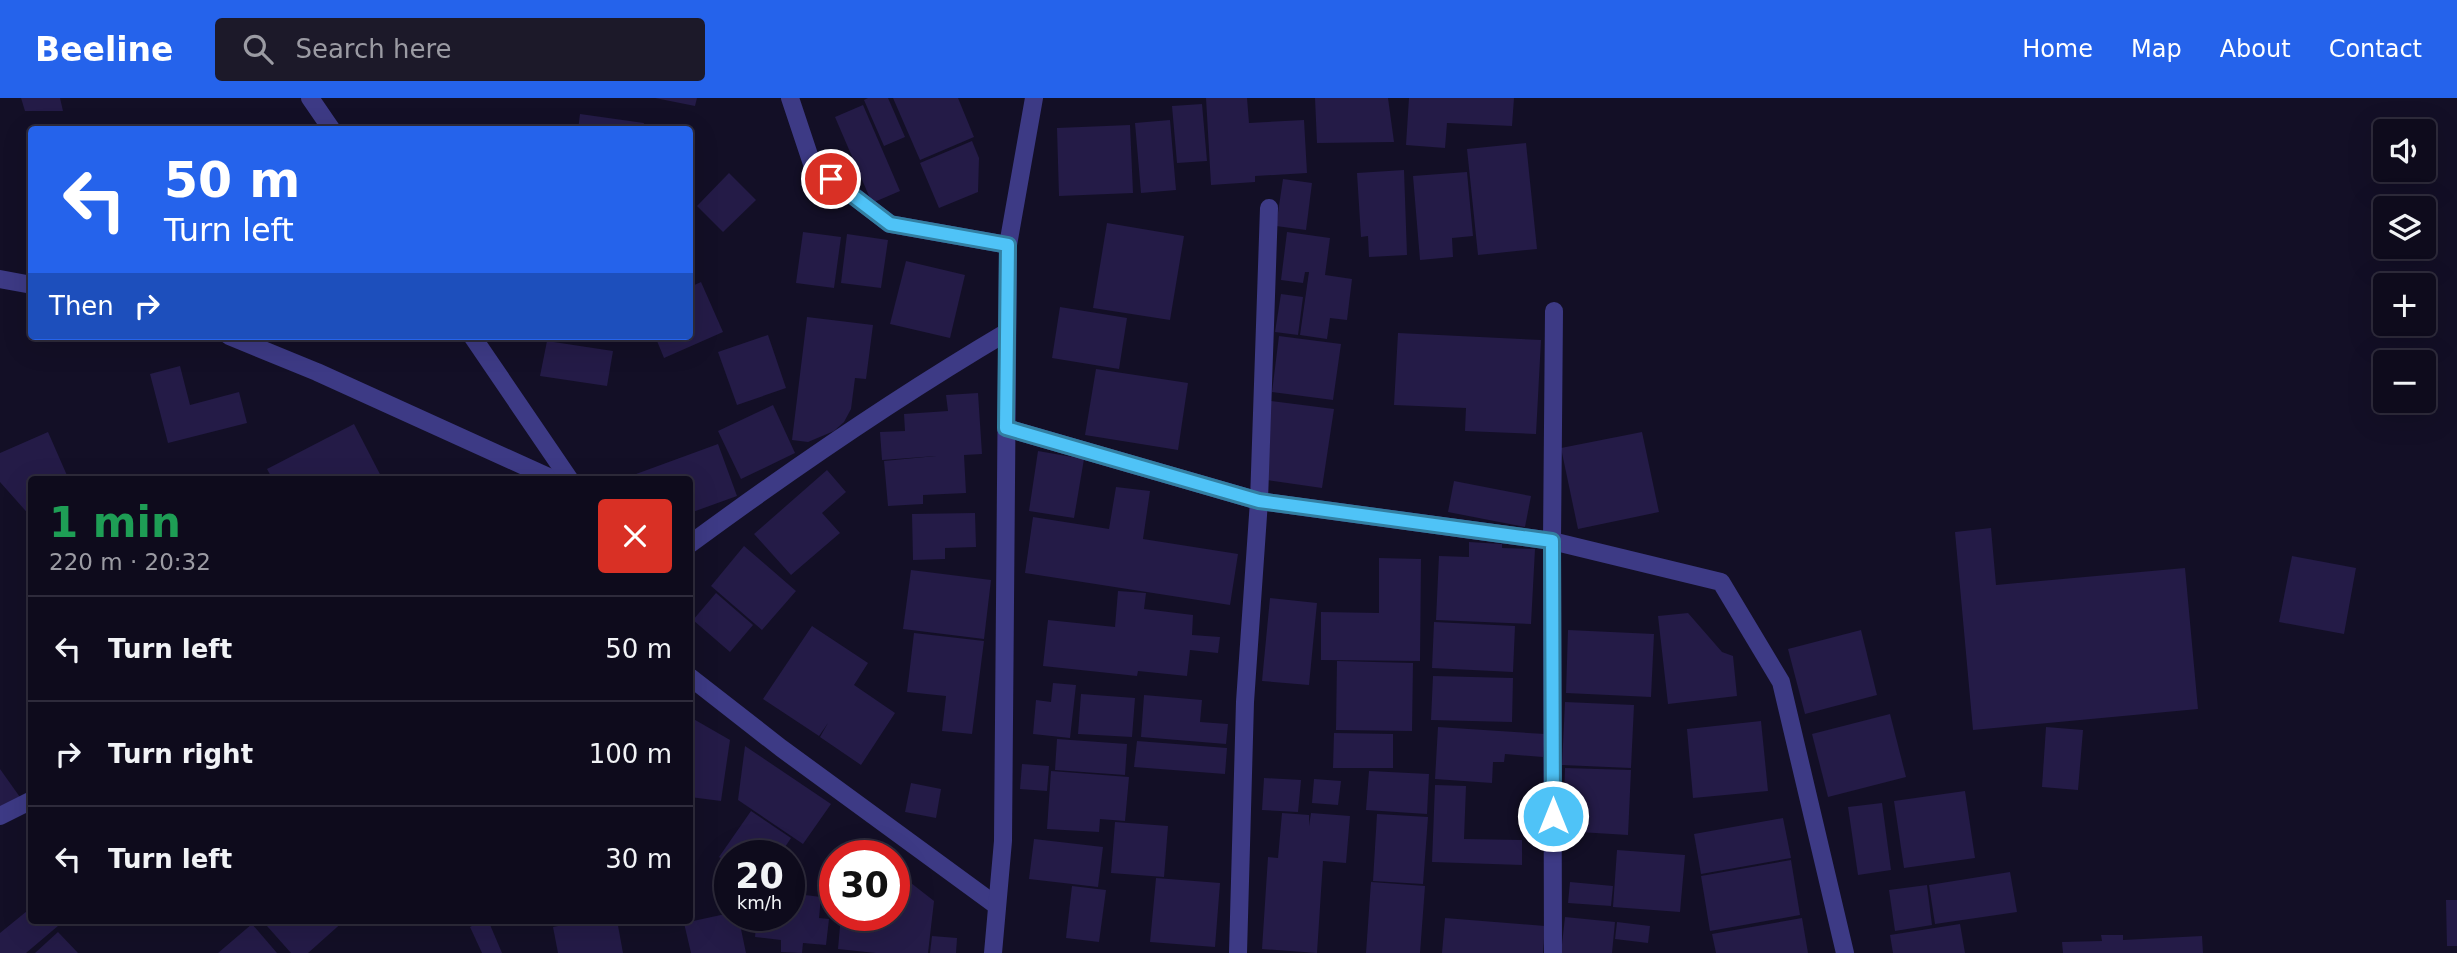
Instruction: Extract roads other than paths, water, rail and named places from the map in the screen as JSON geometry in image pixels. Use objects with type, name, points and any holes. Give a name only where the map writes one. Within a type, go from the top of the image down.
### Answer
[{"type":"street","points":[[310,98],[329,126]]},
{"type":"street","points":[[790,98],[812,164],[890,224],[1008,245]]},
{"type":"street","points":[[993,953],[1003,841],[1008,245],[1034,98]]},
{"type":"street","points":[[1238,953],[1245,702],[1259,501],[1269,208]]},
{"type":"street","points":[[0,279],[28,284]]},
{"type":"street","points":[[1553,953],[1554,311]]},
{"type":"street","points":[[693,542],[791,470],[954,363],[1007,332]]},
{"type":"street","points":[[239,340],[317,372],[546,476]]},
{"type":"street","points":[[475,340],[567,476]]},
{"type":"street","points":[[1006,428],[1259,501],[1552,541],[1721,582],[1781,682],[1845,953]]},
{"type":"street","points":[[693,679],[781,748],[997,906]]},
{"type":"street","points":[[0,816],[28,802]]}]
